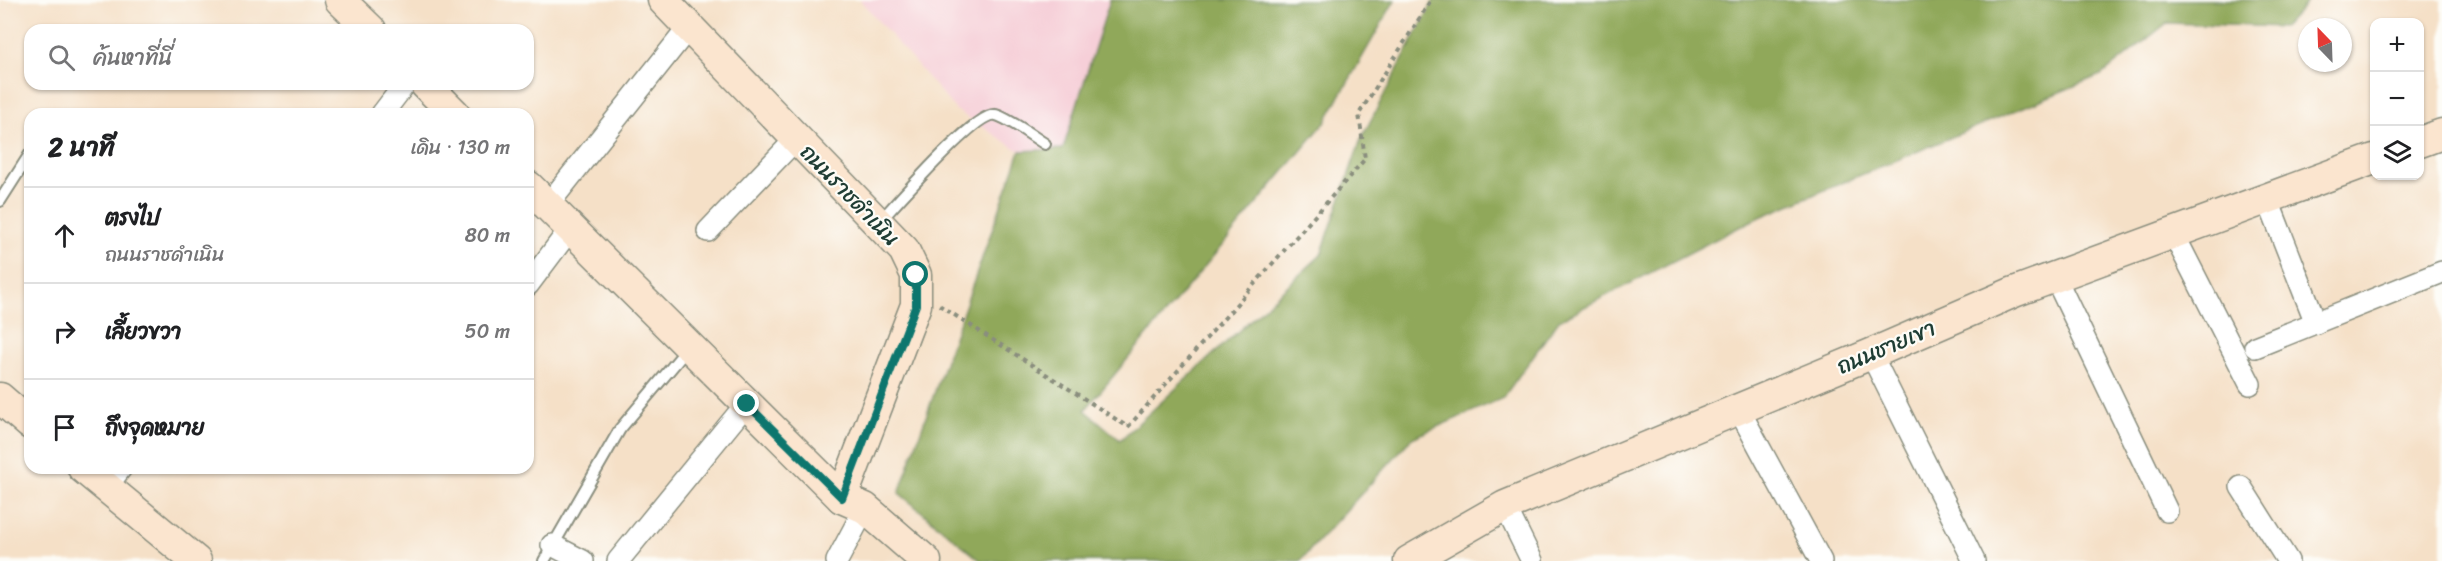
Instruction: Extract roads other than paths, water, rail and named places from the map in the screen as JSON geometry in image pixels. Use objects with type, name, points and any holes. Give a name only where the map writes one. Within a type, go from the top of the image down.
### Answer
[{"type":"street","points":[[340,0],[365,24]]},
{"type":"street","name":"ถนนราชดำเนิน","points":[[663,0],[903,250],[916,275],[916,305],[853,503]]},
{"type":"street","points":[[689,27],[538,196],[747,404],[853,503],[926,561]]},
{"type":"street","points":[[387,108],[400,90]]},
{"type":"street","points":[[431,90],[449,108]]},
{"type":"street","points":[[2424,141],[2442,134]]},
{"type":"street","points":[[708,231],[796,139]]},
{"type":"street","name":"ถนนชายเขา","points":[[1409,561],[1505,506],[2014,292],[2370,160]]},
{"type":"street","points":[[2267,198],[2316,322]]},
{"type":"street","points":[[534,277],[570,229]]},
{"type":"street","points":[[2173,233],[2250,384]]},
{"type":"street","points":[[2255,347],[2442,272]]},
{"type":"street","points":[[2055,277],[2167,511]]},
{"type":"street","points":[[1871,354],[1974,561]]},
{"type":"street","points":[[0,399],[24,419]]},
{"type":"street","points":[[618,561],[747,404]]},
{"type":"street","points":[[1738,408],[1821,561]]},
{"type":"street","points":[[113,478],[196,561]]},
{"type":"street","points":[[2241,487],[2288,561]]},
{"type":"street","points":[[837,561],[853,503]]},
{"type":"street","points":[[1505,506],[1532,561]]},
{"type":"street","points":[[548,553],[583,561]]},
{"type":"lane","points":[[878,223],[950,147],[987,116],[997,115],[1045,144]]},
{"type":"lane","points":[[0,201],[24,163]]},
{"type":"lane","points":[[548,553],[620,429],[689,346]]}]
